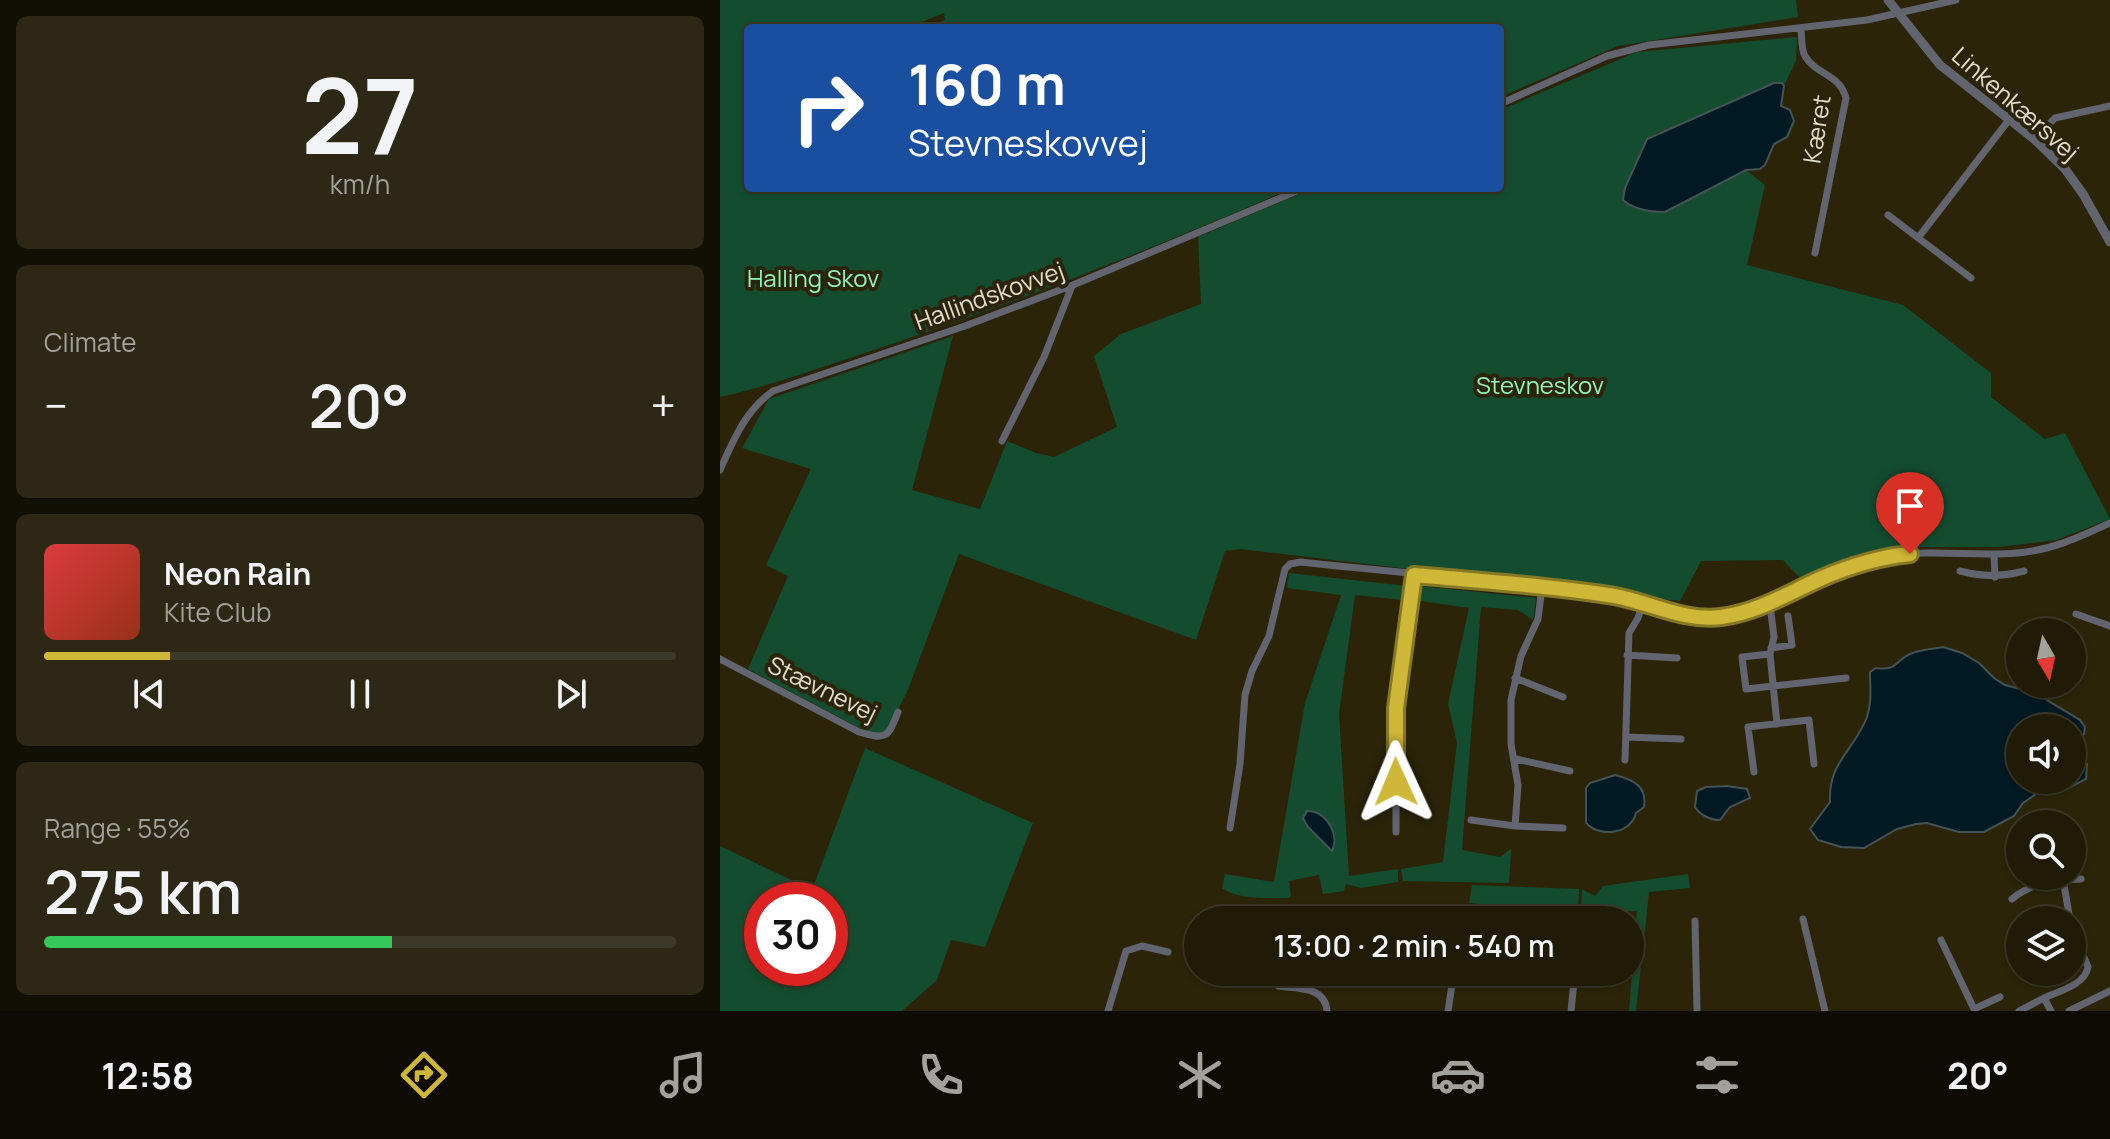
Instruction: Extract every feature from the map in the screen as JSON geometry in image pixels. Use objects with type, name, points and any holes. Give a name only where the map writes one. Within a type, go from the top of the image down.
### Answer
[{"type":"street","name":"Linkenkærsvej","points":[[1888,0],[1940,65],[2034,139],[2074,182],[2110,242]]},
{"type":"street","points":[[1504,102],[1607,56],[1649,45],[1801,30],[1867,20],[1956,0]]},
{"type":"street","name":"Kæret","points":[[1801,30],[1803,53],[1843,86],[1846,98],[1815,253]]},
{"type":"street","points":[[2034,139],[2055,118],[2110,106]]},
{"type":"street","points":[[1918,238],[2008,121]]},
{"type":"street","name":"Hallindskovvej","points":[[720,470],[745,418],[758,401],[773,391],[965,326],[1073,285],[1294,192]]},
{"type":"street","points":[[1888,215],[1971,278]]},
{"type":"street","points":[[1002,441],[1044,357],[1073,285]]},
{"type":"street","points":[[1230,828],[1240,764],[1245,695],[1252,671],[1269,636],[1285,569],[1290,564],[1301,562],[1611,595],[1691,617],[1716,618],[1770,605],[1820,579],[1888,556],[1931,551],[1994,554],[2046,549],[2110,523]]},
{"type":"street","points":[[1994,554],[1995,577]]},
{"type":"street","points":[[1960,571],[1995,577],[2024,571]]},
{"type":"street","points":[[1396,832],[1396,708],[1414,575]]},
{"type":"street","points":[[1515,826],[1518,785],[1510,728],[1511,700],[1521,656],[1538,619],[1542,587]]},
{"type":"street","points":[[1625,760],[1629,633],[1643,603]]},
{"type":"street","points":[[1770,605],[1777,724]]},
{"type":"street","points":[[2076,614],[2110,626]]},
{"type":"street","points":[[1788,616],[1792,645],[1742,657],[1746,689],[1846,678]]},
{"type":"street","points":[[1627,655],[1677,658]]},
{"type":"street","name":"Stævnevej","points":[[720,659],[867,735],[883,737],[890,733],[898,712]]},
{"type":"street","points":[[1515,678],[1563,697]]},
{"type":"street","points":[[1754,772],[1748,727],[1809,720],[1814,764]]},
{"type":"street","points":[[1626,737],[1681,739]]},
{"type":"street","points":[[1516,759],[1570,771]]},
{"type":"street","points":[[1471,820],[1563,828]]},
{"type":"street","points":[[2012,899],[2023,890]]},
{"type":"street","points":[[1803,919],[1825,1011]]},
{"type":"street","points":[[1695,921],[1697,1011]]},
{"type":"street","points":[[1941,940],[1975,1010],[2000,997]]},
{"type":"street","points":[[1108,1011],[1126,951],[1142,946],[1168,952]]},
{"type":"street","points":[[1278,986],[1317,992],[1326,1002],[1327,1011]]},
{"type":"street","points":[[1448,1011],[1452,986]]},
{"type":"street","points":[[1571,1011],[1574,986]]},
{"type":"street","points":[[2019,1011],[2069,986]]},
{"type":"street","points":[[2069,1011],[2110,991]]},
{"type":"street","points":[[2044,998],[2051,1011]]},
{"type":"green space","name":"Halling Skov","points":[[720,0],[1796,0],[1798,17],[1618,46],[1504,95],[1504,24],[934,24],[945,20],[944,13],[917,24],[744,24],[744,192],[1283,192],[1031,295],[796,376],[720,397]]},
{"type":"green space","name":"Stevneskov","points":[[1797,37],[1796,61],[1784,86],[1782,83],[1767,85],[1700,118],[1656,133],[1643,146],[1627,183],[1629,205],[1652,212],[1694,197],[1746,170],[1765,185],[1747,265],[1903,305],[1991,373],[1991,397],[2045,439],[2065,433],[2110,519],[2056,540],[1998,547],[1913,547],[1862,558],[1801,579],[1783,560],[1701,561],[1680,601],[1241,549],[1225,551],[1196,640],[959,554],[907,692],[886,732],[867,732],[748,669],[788,576],[766,565],[811,469],[742,448],[769,399],[953,336],[912,490],[980,509],[1007,441],[1054,457],[1117,427],[1094,356],[1121,334],[1201,304],[1198,237],[1305,192],[1504,192],[1504,108],[1637,52]]},
{"type":"green space","points":[[1289,573],[1407,586],[1404,600],[1355,595],[1339,714],[1349,876],[1398,869],[1398,882],[1361,888],[1346,884],[1344,891],[1323,894],[1319,875],[1289,881],[1289,898],[1245,896],[1222,888],[1225,874],[1274,882],[1305,703],[1341,595],[1287,588]]},
{"type":"green space","points":[[1417,587],[1536,598],[1533,620],[1518,610],[1481,607],[1462,850],[1500,857],[1511,849],[1509,883],[1403,881],[1401,869],[1443,862],[1457,743],[1448,704],[1469,608],[1415,600]]},
{"type":"green space","points":[[865,748],[1033,823],[985,947],[951,940],[937,980],[902,1011],[720,1011],[720,846],[795,882],[744,882],[744,986],[848,986],[848,882],[815,882]]},
{"type":"green space","points":[[1688,874],[1690,888],[1649,892],[1644,938],[1644,906],[1581,906],[1582,889],[1595,896],[1603,886]]},
{"type":"green space","points":[[1472,885],[1579,889],[1578,906],[1469,903]]},
{"type":"green space","points":[[1631,986],[1639,986],[1636,1011],[1629,1011]]},
{"type":"water","points":[[1774,83],[1784,86],[1781,106],[1790,110],[1794,121],[1787,137],[1774,144],[1765,165],[1760,169],[1746,170],[1665,212],[1643,210],[1623,200],[1625,188],[1647,139]]},
{"type":"water","points":[[1943,647],[1962,653],[2006,685],[2006,698],[2043,698],[2070,714],[2006,714],[2006,794],[2036,794],[2018,810],[2006,810],[2006,820],[1984,832],[1959,832],[1927,823],[1897,829],[1864,848],[1841,847],[1818,840],[1810,829],[1830,802],[1830,788],[1837,766],[1867,717],[1870,672],[1876,668],[1892,667],[1922,650]]},
{"type":"water","points":[[1615,775],[1638,785],[1643,794],[1644,807],[1628,826],[1614,832],[1599,831],[1586,823],[1586,788],[1590,783]]},
{"type":"water","points":[[1706,787],[1747,789],[1750,798],[1730,807],[1720,820],[1713,819],[1702,815],[1695,807],[1697,791]]},
{"type":"water","points":[[1307,811],[1320,815],[1330,825],[1334,838],[1332,851],[1308,827],[1303,818]]},
{"type":"route","points":[[1396,782],[1396,708],[1414,575],[1611,595],[1691,617],[1716,618],[1770,605],[1820,579],[1854,566],[1888,556],[1910,554]]}]
